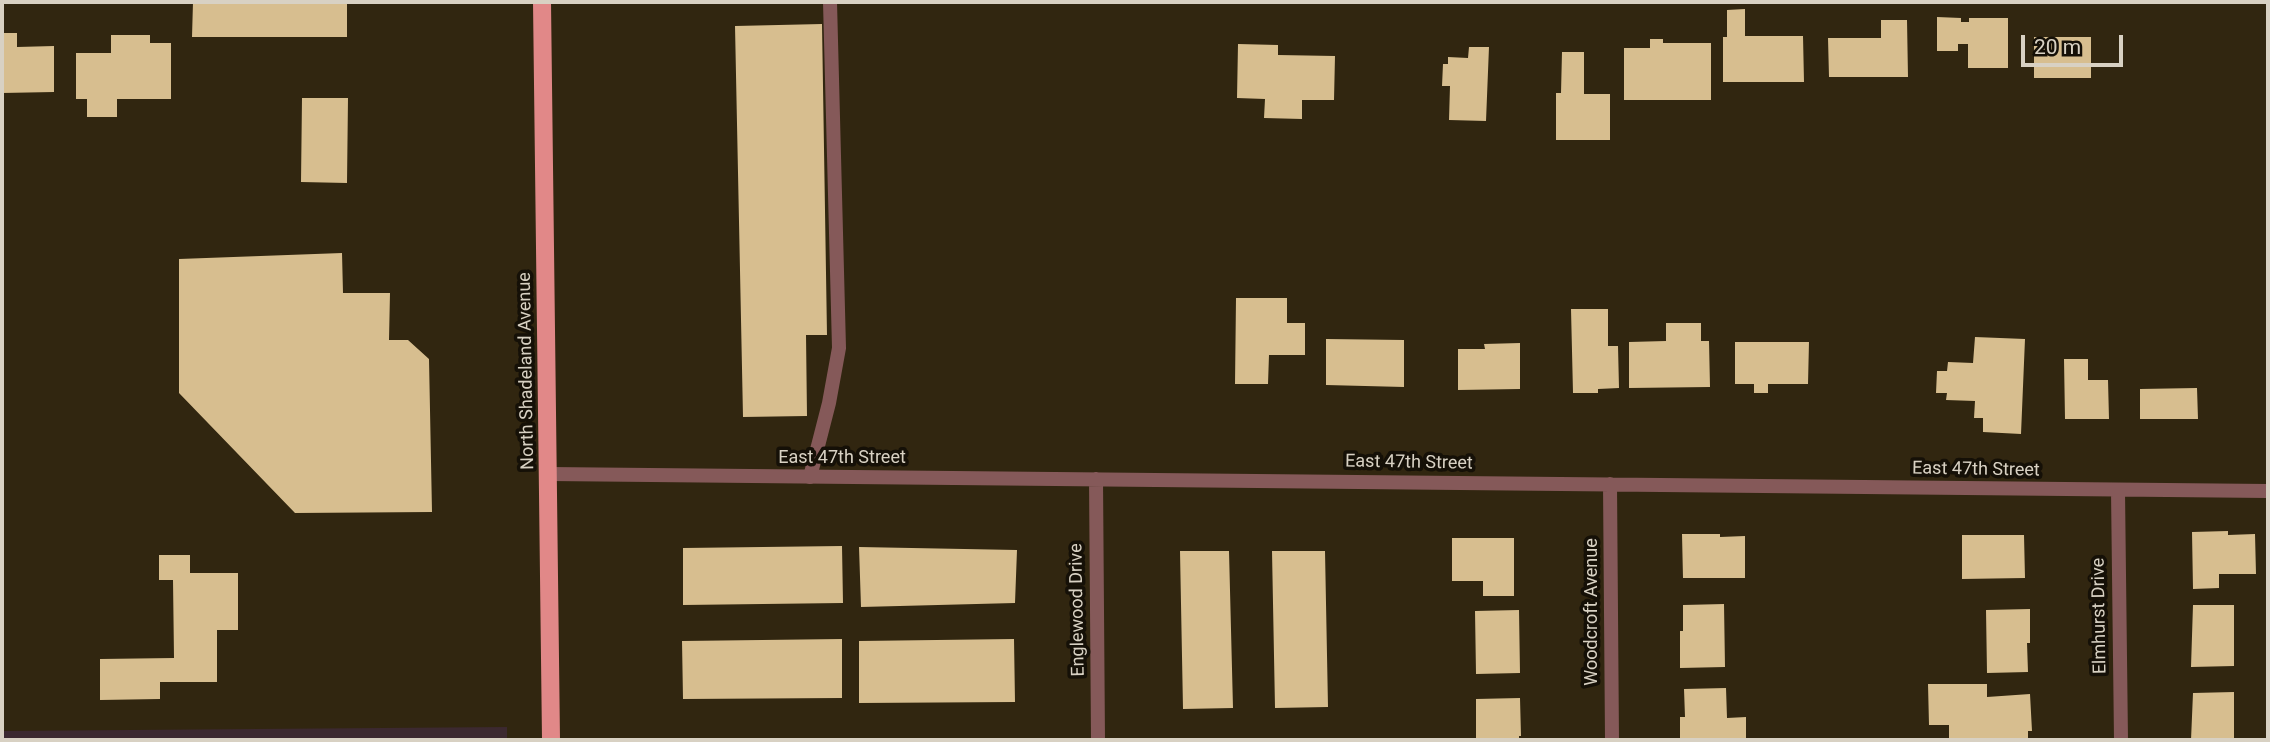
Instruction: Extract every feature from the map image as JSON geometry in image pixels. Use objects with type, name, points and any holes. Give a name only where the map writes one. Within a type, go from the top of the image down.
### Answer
[{"type":"main road","name":"North Shadeland Avenue","points":[[542,2],[551,740]]},
{"type":"street","points":[[810,477],[829,403],[839,348],[830,2]]},
{"type":"street","name":"East 47th Street","points":[[549,474],[2268,491]]},
{"type":"street","name":"Englewood Drive","points":[[1096,479],[1098,740]]},
{"type":"street","name":"Woodcroft Avenue","points":[[1610,484],[1612,740]]},
{"type":"street","name":"Elmhurst Drive","points":[[2118,491],[2121,740]]},
{"type":"shaded area","points":[[507,727],[507,740],[2,740],[2,731]]},
{"type":"building","points":[[193,2],[347,2],[347,37],[192,37]]},
{"type":"building","points":[[1745,9],[1745,36],[1803,36],[1804,82],[1723,82],[1723,37],[1727,37],[1727,10]]},
{"type":"building","points":[[1937,17],[1961,18],[1961,22],[1969,22],[1969,18],[2008,18],[2008,68],[1968,68],[1968,44],[1958,44],[1958,51],[1937,51]]},
{"type":"building","points":[[1881,20],[1907,20],[1908,77],[1829,77],[1828,38],[1881,38]]},
{"type":"building","points":[[822,24],[827,335],[806,335],[807,416],[743,417],[735,26]]},
{"type":"building","points":[[2,33],[17,33],[17,47],[54,46],[54,92],[2,93]]},
{"type":"building","points":[[111,35],[150,35],[150,43],[171,43],[171,99],[117,99],[117,117],[87,117],[87,99],[76,99],[76,53],[111,53]]},
{"type":"building","points":[[2034,37],[2091,37],[2091,78],[2034,78]]},
{"type":"building","points":[[1650,39],[1663,39],[1663,43],[1711,43],[1711,100],[1624,100],[1624,48],[1650,48]]},
{"type":"building","points":[[1238,44],[1278,45],[1278,55],[1335,56],[1334,100],[1302,100],[1302,119],[1264,118],[1265,99],[1237,98]]},
{"type":"building","points":[[1469,47],[1489,47],[1486,121],[1449,120],[1450,86],[1442,86],[1443,64],[1448,64],[1448,57],[1468,58]]},
{"type":"building","points":[[1562,52],[1584,52],[1584,94],[1610,94],[1610,140],[1556,140],[1556,93],[1561,93]]},
{"type":"building","points":[[302,98],[348,98],[347,183],[301,182]]},
{"type":"building","points":[[342,253],[343,293],[390,293],[389,340],[408,340],[429,359],[432,512],[295,513],[179,393],[179,259]]},
{"type":"building","points":[[1236,298],[1287,298],[1287,323],[1305,323],[1305,355],[1269,355],[1268,384],[1235,384]]},
{"type":"building","points":[[1571,309],[1608,309],[1608,346],[1618,346],[1619,388],[1598,389],[1598,393],[1573,393]]},
{"type":"building","points":[[1666,323],[1701,323],[1701,341],[1709,341],[1710,387],[1629,388],[1629,342],[1666,341]]},
{"type":"building","points":[[1975,337],[2025,339],[2021,434],[1983,432],[1983,418],[1974,418],[1975,401],[1946,400],[1947,393],[1936,393],[1937,371],[1947,371],[1948,362],[1973,363]]},
{"type":"building","points":[[1326,339],[1404,340],[1404,387],[1326,385]]},
{"type":"building","points":[[1735,342],[1809,342],[1808,384],[1768,384],[1768,393],[1754,393],[1754,384],[1735,384]]},
{"type":"building","points":[[1520,343],[1520,389],[1458,390],[1458,349],[1485,349],[1484,344]]},
{"type":"building","points":[[2064,359],[2088,359],[2088,380],[2108,380],[2109,419],[2065,419]]},
{"type":"building","points":[[2197,388],[2198,419],[2140,419],[2140,389]]},
{"type":"building","points":[[2228,531],[2228,535],[2255,534],[2256,574],[2219,574],[2219,588],[2193,589],[2192,532]]},
{"type":"building","points":[[1682,534],[1745,536],[1745,578],[1683,578]]},
{"type":"building","points":[[1962,535],[2024,535],[2025,578],[1962,579]]},
{"type":"building","points":[[1452,538],[1514,538],[1514,596],[1483,596],[1483,581],[1452,581]]},
{"type":"building","points":[[842,546],[843,603],[683,605],[683,548]]},
{"type":"building","points":[[859,547],[1017,550],[1015,603],[861,607]]},
{"type":"building","points":[[1180,551],[1229,551],[1233,708],[1183,709]]},
{"type":"building","points":[[1272,551],[1325,551],[1328,707],[1275,708]]},
{"type":"building","points":[[159,555],[190,555],[190,573],[238,573],[238,630],[217,630],[217,682],[160,682],[160,699],[100,700],[100,659],[174,658],[173,580],[159,580]]},
{"type":"building","points":[[1724,604],[1725,667],[1680,668],[1683,605]]},
{"type":"building","points":[[2193,605],[2234,605],[2234,666],[2191,667]]},
{"type":"building","points":[[2030,609],[2028,672],[1987,673],[1986,610]]},
{"type":"building","points":[[1519,610],[1520,673],[1476,674],[1475,611]]},
{"type":"building","points":[[842,639],[842,698],[683,699],[682,641]]},
{"type":"building","points":[[1014,639],[1015,702],[859,703],[859,641]]},
{"type":"building","points":[[1928,684],[1987,684],[1987,697],[2030,694],[2032,731],[2028,731],[2028,740],[1949,740],[1949,725],[1929,725]]},
{"type":"building","points":[[1726,688],[1727,718],[1746,717],[1746,740],[1680,740],[1680,717],[1685,717],[1684,689]]},
{"type":"building","points":[[2234,692],[2234,740],[2191,740],[2193,693]]},
{"type":"building","points":[[1520,698],[1519,740],[1476,740],[1476,699]]}]
